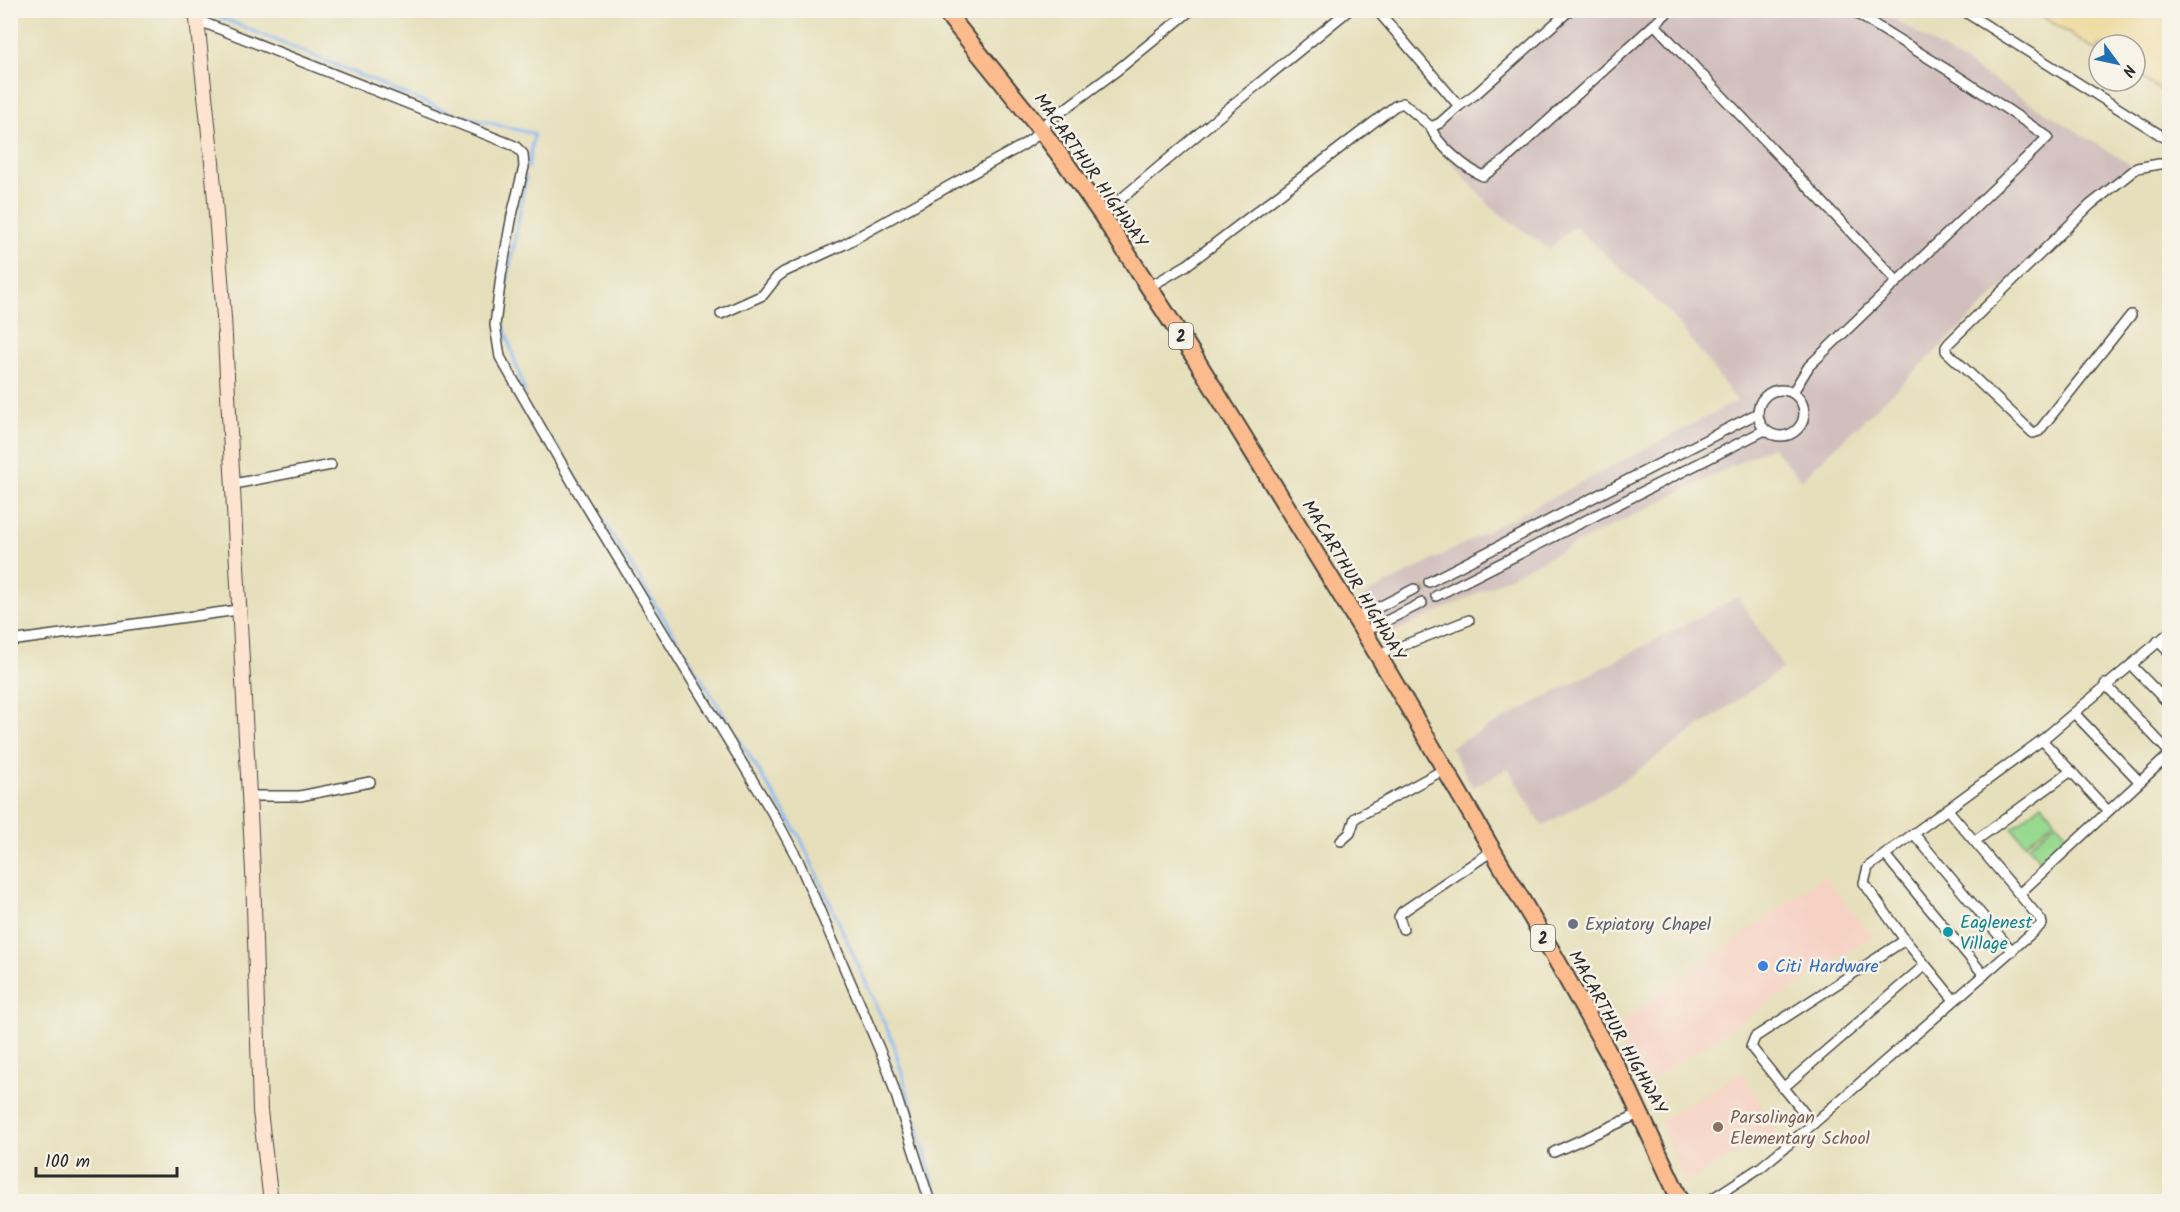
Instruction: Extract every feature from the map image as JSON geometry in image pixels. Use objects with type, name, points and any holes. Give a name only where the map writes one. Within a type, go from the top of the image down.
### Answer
[{"type":"highway","name":"MACARTHUR HIGHWAY","points":[[944,10],[1041,130],[1102,215],[1190,350],[1378,655],[1602,1041],[1641,1113],[1681,1202]]},
{"type":"street","points":[[179,10],[196,15],[521,150],[525,157],[524,167],[512,215],[495,324],[500,357],[567,474],[747,770],[798,860],[887,1067],[930,1202]]},
{"type":"street","points":[[721,314],[763,295],[784,272],[845,244],[1023,145],[1046,123],[1116,72],[1191,10]]},
{"type":"street","points":[[1102,215],[1234,103],[1349,10]]},
{"type":"street","points":[[1377,10],[1459,106]]},
{"type":"street","points":[[1431,127],[1440,123],[1450,112],[1477,93],[1570,10]]},
{"type":"street","points":[[1149,287],[1187,265],[1395,105],[1403,103],[1431,127],[1433,135],[1456,157],[1475,173],[1483,176],[1504,161],[1670,10]]},
{"type":"street","points":[[1793,392],[1809,366],[2048,137],[1851,10]]},
{"type":"street","points":[[1962,10],[2169,141]]},
{"type":"street","points":[[196,15],[222,286],[249,796],[260,1111],[271,1202]]},
{"type":"street","points":[[1654,25],[1897,281]]},
{"type":"street","points":[[2131,315],[2039,431],[2033,433],[1946,351],[1946,347],[1964,328],[2090,205],[2137,168],[2169,164]]},
{"type":"street","points":[[1781,389],[1793,392],[1800,398],[1805,410],[1803,422],[1795,432],[1783,437],[1770,434],[1761,425],[1758,413],[1761,401],[1770,392],[1781,389]]},
{"type":"street","points":[[1429,582],[1758,413]]},
{"type":"street","points":[[1436,596],[1765,430]]},
{"type":"street","points":[[1668,459],[1676,475]]},
{"type":"street","points":[[234,484],[331,465]]},
{"type":"street","points":[[1590,499],[1599,514]]},
{"type":"street","points":[[1513,538],[1523,552]]},
{"type":"street","points":[[1360,626],[1414,589]]},
{"type":"street","points":[[1360,626],[1422,603]]},
{"type":"street","points":[[10,642],[238,610]]},
{"type":"street","points":[[1378,655],[1469,620]]},
{"type":"street","points":[[1954,1000],[1905,940],[1864,883],[1868,867],[2042,740],[2105,684],[2169,632]]},
{"type":"street","points":[[2158,641],[2169,653]]},
{"type":"street","points":[[2131,665],[2169,705]]},
{"type":"street","points":[[2020,893],[2169,754],[2105,684]]},
{"type":"street","points":[[2074,713],[2139,781]]},
{"type":"street","points":[[2042,740],[2108,811]]},
{"type":"street","points":[[1341,841],[1350,832],[1355,818],[1445,769]]},
{"type":"street","points":[[1975,841],[2071,771]]},
{"type":"street","points":[[249,796],[300,796],[370,782]]},
{"type":"street","points":[[1707,1202],[1761,1167],[1813,1124],[2042,924],[2020,893],[1948,810]]},
{"type":"street","points":[[1914,834],[2012,951]]},
{"type":"street","points":[[1403,929],[1399,917],[1402,912],[1492,851]]},
{"type":"street","points":[[1885,855],[1984,975]]},
{"type":"street","points":[[1813,1124],[1751,1047],[1755,1037],[1905,940]]},
{"type":"street","points":[[1783,1088],[1925,964]]},
{"type":"street","points":[[1554,1152],[1641,1113]]},
{"type":"shaded area","points":[[1574,11],[1881,11],[2131,165],[1801,480],[1772,446],[1461,601],[1382,637],[1360,598],[1737,401],[1673,316],[1574,226],[1549,249],[1492,208],[1429,137]]},
{"type":"shaded area","points":[[1738,597],[1783,668],[1618,784],[1542,826],[1508,768],[1473,787],[1450,747]]},
{"type":"shaded area","name":"Citi Hardware","points":[[1824,876],[1872,936],[1642,1086],[1613,1029]]},
{"type":"shaded area","name":"Parsolingan Elementary School","points":[[1742,1072],[1776,1133],[1685,1182],[1661,1120]]},
{"type":"green space","points":[[2042,804],[2055,820],[2025,844],[2012,828]]},
{"type":"green space","points":[[2056,822],[2070,838],[2043,863],[2028,846]]},
{"type":"sand","points":[[2033,11],[2169,11],[2169,96],[2147,82],[2147,33],[2087,33],[2087,45]]},
{"type":"waterway","points":[[208,12],[451,113],[534,134],[528,168]]},
{"type":"waterway","points":[[525,393],[501,316],[526,177]]},
{"type":"waterway","points":[[556,445],[800,837],[893,1042],[939,1202]]},
{"type":"tunnel","points":[[1414,589],[1429,582]]},
{"type":"place","name":"Expiatory Chapel","points":[[1573,924]]},
{"type":"place","name":"Eaglenest Village","points":[[1948,932]]},
{"type":"place","name":"Citi Hardware","points":[[1763,966]]},
{"type":"place","name":"Parsolingan Elementary School","points":[[1718,1127]]}]
